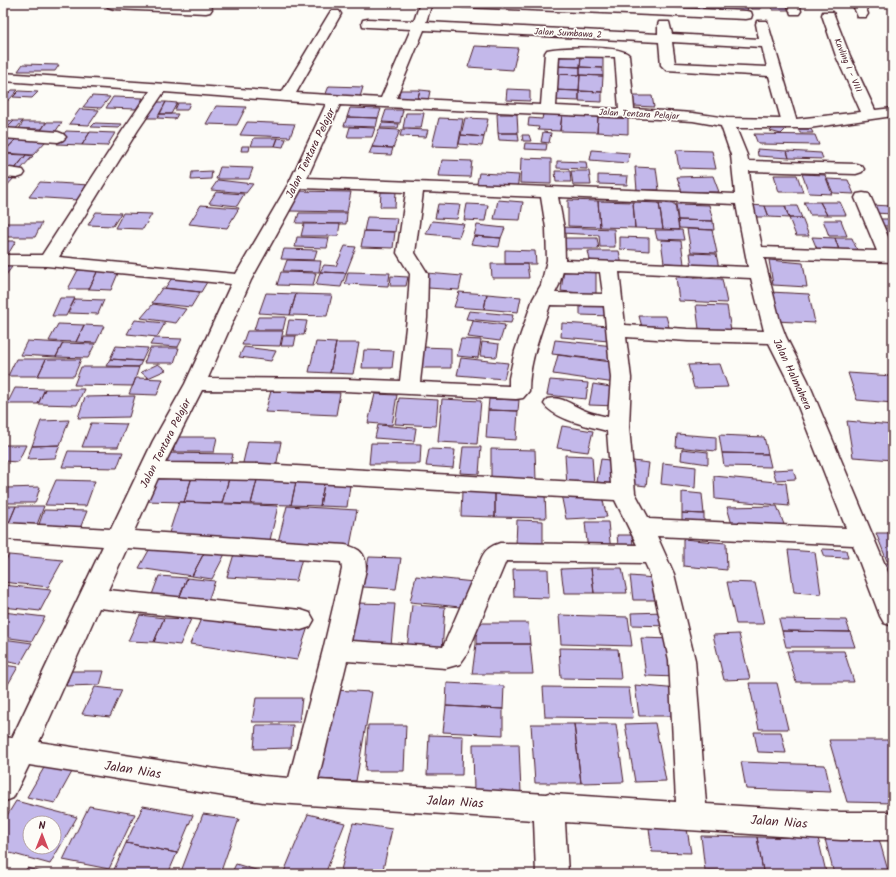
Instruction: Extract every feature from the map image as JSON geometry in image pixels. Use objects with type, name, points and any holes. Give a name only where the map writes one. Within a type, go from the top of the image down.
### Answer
[{"type":"street","points":[[113,3],[112,4],[114,5],[206,9]]},
{"type":"street","points":[[386,102],[419,25],[426,3]]},
{"type":"street","points":[[463,3],[614,6],[662,12],[746,15]]},
{"type":"street","points":[[662,12],[668,65],[671,67],[776,72]]},
{"type":"street","points":[[287,96],[335,14]]},
{"type":"street","name":"Kavling I - VIII","points":[[828,15],[843,56],[870,115]]},
{"type":"street","name":"Jalan Sumbawa 2","points":[[368,23],[767,43]]},
{"type":"street","points":[[762,24],[790,124]]},
{"type":"street","points":[[548,110],[552,53],[617,53],[622,56],[627,114]]},
{"type":"street","name":"Jalan Tentara Pelajar","points":[[3,77],[335,100],[694,117],[727,123],[809,123],[893,112]]},
{"type":"street","points":[[47,261],[82,208],[128,133],[160,88]]},
{"type":"street","name":"Jalan Tentara Pelajar","points":[[3,789],[12,751],[92,598],[164,441],[195,384],[242,280],[296,183],[335,100]]},
{"type":"street","name":"Jalan Halmahera","points":[[727,123],[732,134],[740,166],[744,199],[754,252],[770,321],[776,337],[801,387],[891,605]]},
{"type":"street","points":[[3,133],[58,137]]},
{"type":"street","points":[[740,166],[856,169]]},
{"type":"street","points":[[296,183],[744,199]]},
{"type":"street","points":[[409,388],[417,318],[419,274],[406,253],[415,188]]},
{"type":"street","points":[[195,384],[345,385],[516,393],[519,391],[519,378],[525,351],[542,299],[550,285],[556,260],[555,228],[549,193]]},
{"type":"street","points":[[754,252],[890,257],[863,198]]},
{"type":"street","points":[[3,260],[47,261],[242,280]]},
{"type":"street","points":[[555,265],[609,267],[631,266],[759,273]]},
{"type":"street","points":[[609,267],[621,378],[618,427],[623,493],[641,527],[662,574],[682,660],[692,815]]},
{"type":"street","points":[[542,299],[612,300]]},
{"type":"street","points":[[616,330],[688,335],[776,337]]},
{"type":"street","points":[[555,404],[578,416],[618,427]]},
{"type":"street","points":[[151,470],[261,472],[623,493]]},
{"type":"street","points":[[641,527],[862,537]]},
{"type":"street","points":[[3,531],[346,553],[350,555],[354,559],[354,569],[336,650],[300,792]]},
{"type":"street","points":[[336,650],[446,658],[451,657],[454,654],[494,557],[500,552],[520,551],[653,554]]},
{"type":"street","points":[[92,598],[301,620]]},
{"type":"street","name":"Jalan Nias","points":[[12,751],[263,789],[692,815],[841,826],[893,826]]},
{"type":"street","points":[[549,806],[552,874]]},
{"type":"building","points":[[619,3],[637,3],[638,9],[619,8]]},
{"type":"building","points":[[640,3],[662,3],[663,9],[641,8]]},
{"type":"building","points":[[671,3],[692,3],[693,11],[672,10]]},
{"type":"building","points":[[695,3],[704,3],[706,12],[696,12]]},
{"type":"building","points":[[771,3],[788,3],[791,10],[773,10]]},
{"type":"building","points":[[719,4],[747,5],[748,13],[720,12]]},
{"type":"building","points":[[750,5],[760,5],[761,9],[751,9]]},
{"type":"building","points":[[707,6],[717,6],[719,12],[708,12]]},
{"type":"building","points":[[475,46],[518,48],[513,70],[468,67]]},
{"type":"building","points":[[556,55],[581,56],[580,67],[556,66]]},
{"type":"building","points":[[581,56],[603,57],[603,68],[580,67]]},
{"type":"building","points":[[23,64],[59,65],[55,71],[18,71]]},
{"type":"building","points":[[556,66],[580,67],[580,75],[555,74]]},
{"type":"building","points":[[580,67],[603,68],[603,76],[580,75]]},
{"type":"building","points":[[555,74],[580,75],[579,91],[553,90]]},
{"type":"building","points":[[580,75],[603,76],[602,92],[579,91]]},
{"type":"building","points":[[329,86],[363,87],[360,97],[325,96]]},
{"type":"building","points":[[507,89],[530,90],[530,101],[506,100]]},
{"type":"building","points":[[12,90],[18,90],[9,100],[3,99]]},
{"type":"building","points":[[400,90],[420,90],[417,101],[398,100]]},
{"type":"building","points":[[420,90],[430,91],[428,101],[417,101]]},
{"type":"building","points":[[553,90],[579,91],[579,101],[552,100]]},
{"type":"building","points":[[19,91],[38,92],[32,98],[13,97]]},
{"type":"building","points":[[579,91],[602,92],[602,102],[579,101]]},
{"type":"building","points":[[92,96],[110,97],[101,108],[83,107]]},
{"type":"building","points":[[633,96],[652,96],[654,107],[634,106]]},
{"type":"building","points":[[113,97],[143,98],[136,109],[106,108]]},
{"type":"building","points":[[153,102],[166,102],[157,118],[143,118]]},
{"type":"building","points":[[166,102],[177,103],[171,114],[160,114]]},
{"type":"building","points":[[178,103],[190,103],[187,110],[175,110]]},
{"type":"building","points":[[216,106],[246,107],[237,125],[206,124]]},
{"type":"building","points":[[350,108],[381,109],[378,118],[347,117]]},
{"type":"building","points":[[80,109],[99,110],[89,125],[69,124]]},
{"type":"building","points":[[386,110],[403,110],[400,123],[382,122]]},
{"type":"building","points":[[406,113],[424,113],[421,128],[403,128]]},
{"type":"building","points":[[160,114],[178,114],[175,119],[157,118]]},
{"type":"building","points":[[497,114],[517,114],[518,133],[498,133]]},
{"type":"building","points":[[543,114],[562,115],[560,131],[538,130],[539,127],[528,126],[529,118],[542,119]]},
{"type":"building","points":[[562,115],[598,117],[597,132],[560,131]]},
{"type":"building","points":[[347,117],[378,118],[376,127],[344,126]]},
{"type":"building","points":[[598,117],[628,118],[628,134],[597,132]]},
{"type":"building","points":[[439,118],[463,119],[458,147],[432,146]]},
{"type":"building","points":[[465,118],[488,119],[484,137],[461,135]]},
{"type":"building","points":[[3,120],[14,121],[4,131],[3,131]]},
{"type":"building","points":[[14,121],[23,121],[13,132],[4,131]]},
{"type":"building","points":[[23,122],[46,122],[42,129],[19,129]]},
{"type":"building","points":[[47,122],[62,122],[53,135],[38,134]]},
{"type":"building","points":[[247,122],[295,124],[290,137],[240,135]]},
{"type":"building","points":[[95,123],[122,124],[119,128],[91,127]]},
{"type":"building","points":[[382,123],[399,124],[398,128],[380,128]]},
{"type":"building","points":[[775,126],[786,129],[781,134],[770,131]]},
{"type":"building","points":[[350,127],[375,128],[372,137],[347,137]]},
{"type":"building","points":[[379,129],[400,130],[393,148],[372,147]]},
{"type":"building","points":[[402,129],[428,130],[426,137],[400,136]]},
{"type":"building","points":[[798,129],[811,129],[813,133],[800,133]]},
{"type":"building","points":[[66,131],[90,132],[82,145],[57,144]]},
{"type":"building","points":[[90,132],[115,133],[107,146],[82,145]]},
{"type":"building","points":[[543,132],[551,133],[549,143],[541,142]]},
{"type":"building","points":[[498,133],[518,133],[519,141],[499,140]]},
{"type":"building","points":[[754,134],[815,135],[819,145],[758,144]]},
{"type":"building","points":[[461,135],[484,137],[482,146],[459,144]]},
{"type":"building","points":[[522,135],[529,135],[531,141],[523,141]]},
{"type":"building","points":[[3,137],[17,138],[3,153]]},
{"type":"building","points":[[17,138],[47,140],[33,155],[3,153]]},
{"type":"building","points":[[254,138],[278,138],[275,146],[251,146]]},
{"type":"building","points":[[278,138],[286,139],[283,147],[275,146]]},
{"type":"building","points":[[525,143],[547,144],[546,150],[524,149]]},
{"type":"building","points":[[242,146],[250,146],[249,151],[241,151]]},
{"type":"building","points":[[372,147],[393,148],[391,155],[369,154]]},
{"type":"building","points":[[757,149],[787,151],[789,158],[758,156]]},
{"type":"building","points":[[592,150],[629,153],[628,163],[590,160]]},
{"type":"building","points":[[676,150],[712,151],[716,169],[679,168]]},
{"type":"building","points":[[787,151],[821,153],[823,159],[789,158]]},
{"type":"building","points":[[3,154],[26,155],[14,170],[3,169]]},
{"type":"building","points":[[26,155],[33,156],[20,170],[14,170]]},
{"type":"building","points":[[521,158],[551,159],[551,184],[520,183]]},
{"type":"building","points":[[442,160],[472,161],[470,177],[439,176]]},
{"type":"building","points":[[557,161],[586,162],[587,169],[557,168]]},
{"type":"building","points":[[220,167],[253,168],[249,179],[216,179]]},
{"type":"building","points":[[635,167],[656,168],[659,190],[637,190]]},
{"type":"building","points":[[212,171],[211,179],[191,180],[192,172]]},
{"type":"building","points":[[555,171],[570,171],[571,182],[556,182]]},
{"type":"building","points":[[571,171],[589,171],[591,185],[573,185]]},
{"type":"building","points":[[479,173],[519,175],[517,190],[476,188]]},
{"type":"building","points":[[802,174],[825,175],[832,194],[809,193]]},
{"type":"building","points":[[598,175],[628,176],[627,185],[598,184]]},
{"type":"building","points":[[774,175],[797,175],[803,192],[779,192]]},
{"type":"building","points":[[3,176],[15,177],[3,190]]},
{"type":"building","points":[[713,176],[719,192],[682,192],[677,177]]},
{"type":"building","points":[[827,179],[848,180],[854,194],[833,193]]},
{"type":"building","points":[[218,180],[253,184],[246,193],[211,190]]},
{"type":"building","points":[[40,182],[89,185],[78,200],[29,197]]},
{"type":"building","points":[[296,191],[351,192],[347,212],[290,211]]},
{"type":"building","points":[[216,192],[244,194],[237,206],[209,203]]},
{"type":"building","points":[[381,192],[396,192],[395,207],[380,207]]},
{"type":"building","points":[[498,200],[523,202],[520,220],[494,219]]},
{"type":"building","points":[[568,200],[598,201],[600,227],[568,226]]},
{"type":"building","points":[[598,201],[633,202],[635,228],[600,227]]},
{"type":"building","points":[[633,202],[659,203],[663,229],[635,228]]},
{"type":"building","points":[[804,202],[820,202],[827,215],[810,215]]},
{"type":"building","points":[[820,202],[840,202],[846,215],[827,215]]},
{"type":"building","points":[[659,203],[675,204],[679,230],[663,229]]},
{"type":"building","points":[[438,204],[460,205],[457,219],[435,218]]},
{"type":"building","points":[[467,204],[488,205],[485,221],[464,220]]},
{"type":"building","points":[[676,204],[709,205],[713,221],[678,220]]},
{"type":"building","points":[[201,205],[239,208],[227,228],[189,224]]},
{"type":"building","points":[[750,205],[765,206],[769,217],[754,217]]},
{"type":"building","points":[[872,205],[890,206],[892,214],[875,213]]},
{"type":"building","points":[[765,206],[785,206],[789,218],[769,217]]},
{"type":"building","points":[[785,206],[797,206],[802,218],[789,218]]},
{"type":"building","points":[[96,212],[121,213],[113,226],[88,225]]},
{"type":"building","points":[[123,213],[152,214],[143,229],[115,228]]},
{"type":"building","points":[[299,213],[347,213],[346,224],[296,223]]},
{"type":"building","points":[[367,217],[397,218],[395,232],[364,231]]},
{"type":"building","points":[[789,218],[802,218],[809,236],[796,236]]},
{"type":"building","points":[[878,219],[893,219],[893,226],[881,226]]},
{"type":"building","points":[[678,220],[713,221],[714,230],[679,228]]},
{"type":"building","points":[[823,220],[841,220],[847,236],[829,236]]},
{"type":"building","points":[[432,221],[464,224],[459,237],[426,234]]},
{"type":"building","points":[[6,223],[42,223],[35,237],[3,237],[3,228]]},
{"type":"building","points":[[304,224],[340,224],[338,236],[301,236]]},
{"type":"building","points":[[477,225],[505,228],[501,238],[474,236]]},
{"type":"building","points":[[561,227],[614,229],[615,247],[600,247],[599,235],[561,233]]},
{"type":"building","points":[[883,228],[893,228],[893,246]]},
{"type":"building","points":[[687,229],[712,230],[717,253],[691,252]]},
{"type":"building","points":[[655,230],[682,230],[684,240],[657,239]]},
{"type":"building","points":[[364,231],[395,232],[393,248],[361,247]]},
{"type":"building","points":[[474,236],[501,238],[499,247],[471,244]]},
{"type":"building","points":[[297,237],[329,238],[327,248],[295,247]]},
{"type":"building","points":[[620,237],[649,238],[649,251],[620,249]]},
{"type":"building","points":[[812,237],[835,238],[839,250],[817,249]]},
{"type":"building","points":[[558,238],[597,238],[599,249],[559,249]]},
{"type":"building","points":[[835,238],[852,238],[857,250],[839,250]]},
{"type":"building","points":[[661,240],[681,241],[684,264],[664,263]]},
{"type":"building","points":[[3,241],[16,241],[5,259],[3,259]]},
{"type":"building","points":[[345,246],[356,247],[346,273],[320,272],[324,265],[336,266]]},
{"type":"building","points":[[284,249],[317,250],[314,260],[281,259]]},
{"type":"building","points":[[505,250],[535,251],[536,264],[505,264]]},
{"type":"building","points":[[588,251],[619,251],[622,265],[591,265]]},
{"type":"building","points":[[690,253],[716,254],[719,268],[692,267]]},
{"type":"building","points":[[287,260],[321,261],[319,272],[283,271]]},
{"type":"building","points":[[769,260],[803,263],[807,287],[773,285]]},
{"type":"building","points":[[491,264],[527,264],[529,278],[492,278]]},
{"type":"building","points":[[3,267],[12,267],[3,279]]},
{"type":"building","points":[[564,269],[596,270],[596,295],[561,291]]},
{"type":"building","points":[[78,270],[98,270],[89,289],[68,289]]},
{"type":"building","points":[[98,270],[119,271],[111,290],[89,289]]},
{"type":"building","points":[[281,272],[316,273],[313,286],[277,285]]},
{"type":"building","points":[[320,272],[346,273],[341,287],[316,285]]},
{"type":"building","points":[[348,272],[390,273],[388,286],[345,284]]},
{"type":"building","points":[[427,273],[462,276],[459,290],[428,288]]},
{"type":"building","points":[[391,276],[408,277],[406,286],[390,286]]},
{"type":"building","points":[[676,277],[722,279],[727,303],[679,301]]},
{"type":"building","points":[[172,278],[207,282],[201,292],[165,288]]},
{"type":"building","points":[[162,288],[200,292],[191,307],[152,303]]},
{"type":"building","points":[[459,292],[487,294],[484,309],[454,307]]},
{"type":"building","points":[[770,292],[809,294],[815,323],[775,321]]},
{"type":"building","points":[[266,293],[296,294],[290,315],[259,313]]},
{"type":"building","points":[[296,294],[332,295],[327,316],[290,315]]},
{"type":"building","points":[[487,294],[521,297],[518,312],[484,309]]},
{"type":"building","points":[[60,298],[75,298],[66,316],[52,316]]},
{"type":"building","points":[[75,299],[104,300],[98,314],[68,313]]},
{"type":"building","points":[[580,301],[611,302],[612,316],[580,315]]},
{"type":"building","points":[[153,304],[186,309],[176,323],[141,318]]},
{"type":"building","points":[[696,305],[727,306],[731,331],[699,329]]},
{"type":"building","points":[[469,311],[513,315],[511,323],[466,319]]},
{"type":"building","points":[[639,316],[666,316],[669,327],[642,327]]},
{"type":"building","points":[[258,317],[286,317],[283,330],[254,330]]},
{"type":"building","points":[[135,320],[165,323],[157,337],[127,334]]},
{"type":"building","points":[[289,320],[307,321],[304,335],[286,335]]},
{"type":"building","points":[[473,321],[505,325],[500,341],[468,337]]},
{"type":"building","points":[[562,323],[610,326],[609,341],[561,337]]},
{"type":"building","points":[[58,324],[84,325],[76,342],[49,341]]},
{"type":"building","points":[[84,325],[104,326],[96,343],[76,342]]},
{"type":"building","points":[[247,331],[283,331],[280,346],[242,345]]},
{"type":"building","points":[[283,336],[296,336],[294,346],[281,346]]},
{"type":"building","points":[[154,338],[182,339],[178,347],[150,345]]},
{"type":"building","points":[[461,339],[481,340],[478,358],[457,356]]},
{"type":"building","points":[[555,340],[614,346],[612,361],[552,354]]},
{"type":"building","points":[[27,341],[63,343],[56,357],[20,355]]},
{"type":"building","points":[[316,342],[336,343],[330,373],[309,372]]},
{"type":"building","points":[[482,342],[499,344],[497,357],[480,356]]},
{"type":"building","points":[[63,343],[95,344],[88,358],[56,357]]},
{"type":"building","points":[[336,343],[359,343],[353,374],[330,373]]},
{"type":"building","points":[[116,346],[148,348],[142,361],[110,359]]},
{"type":"building","points":[[244,347],[276,351],[271,361],[239,357]]},
{"type":"building","points":[[421,347],[451,348],[451,368],[420,368]]},
{"type":"building","points":[[150,348],[179,348],[174,363],[144,363]]},
{"type":"building","points":[[364,350],[394,351],[392,368],[362,368]]},
{"type":"building","points":[[558,355],[619,363],[615,383],[553,374]]},
{"type":"building","points":[[461,358],[508,363],[504,379],[457,375]]},
{"type":"building","points":[[16,359],[46,359],[38,376],[8,376]]},
{"type":"building","points":[[46,359],[81,359],[74,376],[38,376]]},
{"type":"building","points":[[110,359],[142,361],[139,367],[106,366]]},
{"type":"building","points":[[158,364],[166,370],[148,378],[141,372]]},
{"type":"building","points":[[720,364],[728,387],[694,388],[688,365]]},
{"type":"building","points":[[81,367],[139,367],[133,386],[74,385]]},
{"type":"building","points":[[848,373],[893,376],[893,403],[857,400]]},
{"type":"building","points":[[136,378],[163,379],[157,395],[129,394]]},
{"type":"building","points":[[550,380],[588,383],[586,399],[547,395]]},
{"type":"building","points":[[593,384],[616,388],[617,406],[589,405]]},
{"type":"building","points":[[15,388],[45,389],[38,404],[7,404]]},
{"type":"building","points":[[45,389],[84,389],[77,405],[38,404]]},
{"type":"building","points":[[271,391],[340,393],[336,415],[265,412]]},
{"type":"building","points":[[375,394],[397,395],[392,425],[368,423]]},
{"type":"building","points":[[135,396],[129,417],[78,418],[85,397]]},
{"type":"building","points":[[399,398],[438,400],[436,426],[395,424]]},
{"type":"building","points":[[442,399],[481,401],[477,444],[438,442]]},
{"type":"building","points":[[489,399],[519,400],[518,411],[488,410]]},
{"type":"building","points":[[488,410],[518,411],[516,440],[486,438]]},
{"type":"building","points":[[69,420],[60,445],[32,446],[41,421]]},
{"type":"building","points":[[847,421],[893,425],[893,460],[853,457]]},
{"type":"building","points":[[91,423],[127,424],[118,447],[82,447]]},
{"type":"building","points":[[378,425],[416,428],[414,441],[375,438]]},
{"type":"building","points":[[562,426],[593,431],[588,452],[557,448]]},
{"type":"building","points":[[677,434],[716,437],[716,451],[676,447]]},
{"type":"building","points":[[719,435],[764,437],[768,454],[722,453]]},
{"type":"building","points":[[177,437],[217,437],[214,452],[173,452]]},
{"type":"building","points":[[248,441],[281,442],[276,467],[242,467]]},
{"type":"building","points":[[371,443],[421,444],[420,464],[369,464]]},
{"type":"building","points":[[3,445],[26,445],[18,462],[3,461]]},
{"type":"building","points":[[60,445],[55,458],[27,459],[32,446]]},
{"type":"building","points":[[463,447],[481,447],[479,474],[460,473]]},
{"type":"building","points":[[429,449],[455,450],[453,468],[426,466]]},
{"type":"building","points":[[491,449],[535,450],[536,480],[491,479]]},
{"type":"building","points":[[682,449],[708,452],[708,464],[681,460]]},
{"type":"building","points":[[68,451],[123,452],[117,468],[62,467]]},
{"type":"building","points":[[165,453],[233,454],[230,467],[161,467]]},
{"type":"building","points":[[722,453],[768,454],[771,467],[724,466]]},
{"type":"building","points":[[565,455],[592,456],[594,486],[567,486]]},
{"type":"building","points":[[601,459],[617,461],[614,484],[597,482]]},
{"type":"building","points":[[633,461],[649,463],[646,486],[630,484]]},
{"type":"building","points":[[663,463],[696,467],[695,488],[661,484]]},
{"type":"building","points":[[793,469],[796,479],[776,480],[773,470]]},
{"type":"building","points":[[154,473],[193,474],[184,502],[144,501]]},
{"type":"building","points":[[193,474],[230,475],[222,503],[184,502]]},
{"type":"building","points":[[230,475],[258,476],[251,504],[222,503]]},
{"type":"building","points":[[258,476],[297,477],[291,505],[251,504]]},
{"type":"building","points":[[714,476],[786,483],[789,506],[715,499]]},
{"type":"building","points":[[297,477],[325,478],[320,506],[291,505]]},
{"type":"building","points":[[325,478],[351,478],[347,507],[320,506]]},
{"type":"building","points":[[56,480],[95,481],[86,506],[45,505]]},
{"type":"building","points":[[40,487],[35,503],[3,503],[3,496],[6,488]]},
{"type":"building","points":[[462,491],[495,492],[495,517],[461,516]]},
{"type":"building","points":[[495,492],[545,493],[546,518],[495,517]]},
{"type":"building","points":[[682,492],[702,494],[704,514],[682,513]]},
{"type":"building","points":[[601,493],[607,517],[566,519],[561,494]]},
{"type":"building","points":[[179,502],[278,506],[270,540],[168,536]]},
{"type":"building","points":[[3,506],[16,506],[6,530],[3,530]]},
{"type":"building","points":[[16,506],[44,506],[35,530],[6,530]]},
{"type":"building","points":[[287,506],[357,510],[350,546],[278,542]]},
{"type":"building","points":[[777,506],[785,527],[733,528],[727,507]]},
{"type":"building","points":[[44,510],[87,511],[79,531],[37,530]]},
{"type":"building","points":[[682,513],[704,514],[704,528],[682,526]]},
{"type":"building","points":[[517,520],[543,521],[543,546],[516,545]]},
{"type":"building","points":[[585,522],[608,522],[611,552],[588,552]]},
{"type":"building","points":[[876,533],[893,533],[893,561],[887,561]]},
{"type":"building","points":[[617,535],[632,535],[633,545],[618,545]]},
{"type":"building","points":[[683,539],[726,543],[727,570],[683,566]]},
{"type":"building","points":[[153,543],[205,551],[192,576],[139,568]]},
{"type":"building","points":[[822,549],[846,550],[848,558],[825,557]]},
{"type":"building","points":[[788,550],[815,552],[821,594],[794,592]]},
{"type":"building","points":[[205,551],[225,554],[212,579],[192,576]]},
{"type":"building","points":[[234,554],[302,558],[296,581],[227,577]]},
{"type":"building","points":[[9,555],[63,560],[48,587],[3,582],[3,565]]},
{"type":"building","points":[[369,557],[401,558],[396,589],[363,587]]},
{"type":"building","points":[[884,563],[893,563],[893,583],[892,583]]},
{"type":"building","points":[[591,568],[622,568],[627,593],[594,593]]},
{"type":"building","points":[[591,568],[594,593],[564,593],[561,569]]},
{"type":"building","points":[[513,569],[548,569],[549,598],[514,597]]},
{"type":"building","points":[[159,576],[187,578],[177,604],[150,600]]},
{"type":"building","points":[[416,576],[474,582],[470,608],[410,602]]},
{"type":"building","points":[[630,576],[655,578],[660,600],[633,600]]},
{"type":"building","points":[[187,578],[215,581],[207,604],[177,604]]},
{"type":"building","points":[[727,582],[755,583],[764,624],[736,624]]},
{"type":"building","points":[[3,585],[51,590],[40,611],[3,607]]},
{"type":"building","points":[[357,603],[395,604],[391,645],[351,644]]},
{"type":"building","points":[[412,605],[445,607],[442,651],[407,649]]},
{"type":"building","points":[[3,612],[45,617],[32,641],[3,637]]},
{"type":"building","points":[[204,612],[308,627],[297,660],[190,644]]},
{"type":"building","points":[[664,612],[668,626],[632,625],[631,613]]},
{"type":"building","points":[[140,615],[164,618],[154,642],[128,641]]},
{"type":"building","points":[[559,615],[628,617],[632,646],[561,644]]},
{"type":"building","points":[[164,618],[191,619],[180,645],[154,642]]},
{"type":"building","points":[[779,619],[846,620],[850,632],[782,631]]},
{"type":"building","points":[[476,623],[528,623],[530,644],[476,644]]},
{"type":"building","points":[[782,631],[850,632],[855,647],[786,647]]},
{"type":"building","points":[[739,634],[750,679],[724,680],[713,635]]},
{"type":"building","points":[[641,638],[673,639],[679,677],[646,676]]},
{"type":"building","points":[[3,639],[32,643],[20,664],[3,661]]},
{"type":"building","points":[[476,644],[530,644],[533,674],[472,674]]},
{"type":"building","points":[[559,648],[618,649],[621,679],[561,678]]},
{"type":"building","points":[[787,651],[844,651],[854,682],[796,682]]},
{"type":"building","points":[[3,665],[18,667],[3,693]]},
{"type":"building","points":[[71,671],[104,671],[100,685],[66,686]]},
{"type":"building","points":[[447,683],[504,686],[503,709],[446,706]]},
{"type":"building","points":[[749,683],[777,683],[788,729],[759,729]]},
{"type":"building","points":[[635,685],[678,689],[680,716],[639,716]]},
{"type":"building","points":[[95,687],[122,690],[110,717],[82,714]]},
{"type":"building","points":[[543,687],[629,688],[633,718],[545,717]]},
{"type":"building","points":[[333,690],[372,692],[356,781],[315,779]]},
{"type":"building","points":[[256,698],[302,698],[299,722],[252,722]]},
{"type":"building","points":[[446,706],[503,709],[503,735],[443,732]]},
{"type":"building","points":[[655,723],[666,781],[635,782],[625,724]]},
{"type":"building","points":[[531,724],[574,724],[581,783],[535,783]]},
{"type":"building","points":[[574,724],[616,724],[624,782],[581,783]]},
{"type":"building","points":[[256,725],[293,725],[291,748],[254,749]]},
{"type":"building","points":[[368,725],[406,725],[404,771],[365,771]]},
{"type":"building","points":[[754,732],[781,732],[786,753],[758,752]]},
{"type":"building","points":[[429,735],[463,736],[462,775],[427,775]]},
{"type":"building","points":[[829,740],[893,740],[893,803],[847,802]]},
{"type":"building","points":[[473,744],[519,744],[521,793],[474,793]]},
{"type":"building","points":[[741,762],[825,765],[831,792],[746,789]]},
{"type":"building","points":[[45,766],[72,772],[55,803],[27,797]]},
{"type":"building","points":[[16,801],[77,817],[62,843],[62,815],[22,815],[22,855],[55,855],[50,864],[3,851],[3,822]]},
{"type":"building","points":[[89,806],[135,814],[109,869],[63,860]]},
{"type":"building","points":[[143,806],[193,815],[177,853],[126,843]]},
{"type":"building","points":[[203,814],[239,819],[220,874],[180,874]]},
{"type":"building","points":[[308,814],[345,823],[325,874],[291,874],[284,872]]},
{"type":"building","points":[[353,823],[392,829],[382,874],[340,874]]},
{"type":"building","points":[[649,828],[687,829],[691,853],[652,852]]},
{"type":"building","points":[[701,836],[757,837],[763,871],[705,870]]},
{"type":"building","points":[[757,837],[818,838],[826,872],[763,871]]},
{"type":"building","points":[[825,839],[879,839],[889,874],[834,874]]},
{"type":"building","points":[[126,843],[177,853],[168,874],[112,874]]},
{"type":"building","points":[[236,864],[269,874],[231,874]]},
{"type":"building","points":[[27,868],[48,874],[24,874]]},
{"type":"building","points":[[708,871],[735,872],[735,874],[708,874]]},
{"type":"building","points":[[763,871],[826,872],[827,874],[764,874]]}]
